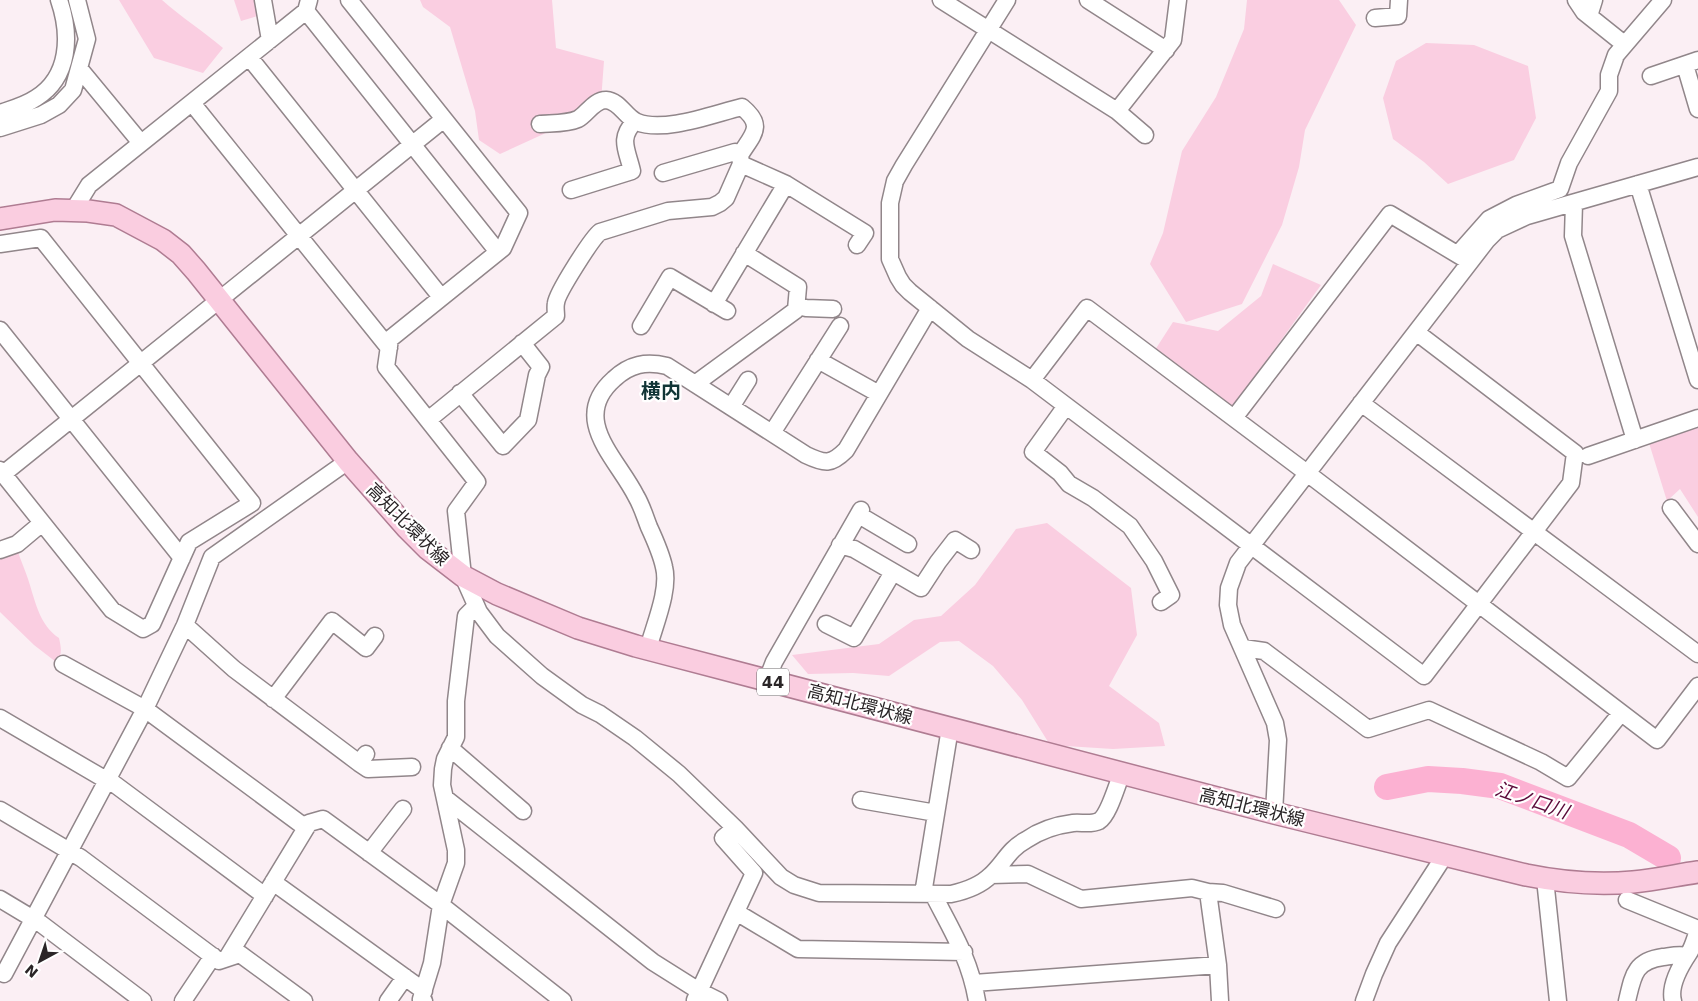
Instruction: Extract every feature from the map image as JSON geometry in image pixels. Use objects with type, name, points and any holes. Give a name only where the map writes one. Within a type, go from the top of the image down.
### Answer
[{"type":"main road","name":"高知北環状線","points":[[0,219],[55,210],[116,215],[163,240],[181,254],[348,460],[407,528],[428,549],[463,576],[497,594],[578,628],[648,649],[1274,813],[1545,879],[1582,882],[1633,882],[1698,872]]},
{"type":"street","points":[[0,113],[34,100],[56,80],[67,44],[67,34],[59,0]]},
{"type":"street","points":[[0,128],[41,115],[59,105],[73,90],[87,39],[77,0]]},
{"type":"street","points":[[264,0],[270,40]]},
{"type":"street","points":[[349,0],[519,213],[503,248],[390,338],[386,367],[477,482],[456,511],[463,576],[479,612],[497,636],[542,676],[635,738],[679,774],[735,828],[781,877],[794,885],[818,894],[951,894],[962,892],[991,875],[1009,852],[1027,839],[1054,827],[1074,822],[1089,823],[1099,821],[1106,812],[1122,773]]},
{"type":"street","points":[[941,0],[1117,111],[1145,135]]},
{"type":"street","points":[[1008,0],[895,181],[891,197],[890,259],[903,285],[968,339],[1032,380],[1424,676],[1571,483],[1575,453],[1416,332]]},
{"type":"street","points":[[1088,0],[1166,50]]},
{"type":"street","points":[[1117,111],[1174,40],[1178,0]]},
{"type":"street","points":[[1375,18],[1398,16],[1399,0]]},
{"type":"street","points":[[1576,0],[1584,12],[1624,44]]},
{"type":"street","points":[[1589,16],[1594,0]]},
{"type":"street","points":[[1274,813],[1278,740],[1275,723],[1232,625],[1228,605],[1229,588],[1238,563],[1416,332],[1489,219],[1516,205],[1560,189],[1569,163],[1609,90],[1609,75],[1619,50],[1664,0]]},
{"type":"street","points":[[73,211],[89,185],[270,40],[307,6],[412,144],[498,252]]},
{"type":"street","points":[[249,56],[441,297]]},
{"type":"street","points":[[1651,76],[1691,62],[1698,109]]},
{"type":"street","points":[[79,68],[142,143]]},
{"type":"street","points":[[428,420],[556,316],[556,302],[595,235],[668,211],[712,207],[726,198],[740,159],[755,131],[755,123],[751,115],[742,107],[668,126],[649,125],[635,121],[615,102],[605,100],[593,105],[577,119],[560,123],[540,124]]},
{"type":"street","points":[[192,103],[388,348]]},
{"type":"street","points":[[0,244],[41,238],[141,363],[252,503],[189,542],[152,624],[143,629],[112,610],[2,472],[71,419],[141,363],[220,300],[444,119]]},
{"type":"street","points":[[571,190],[632,170],[624,139],[627,130],[635,121]]},
{"type":"street","points":[[662,173],[735,152],[740,159],[786,184],[865,233],[857,245]]},
{"type":"street","points":[[1464,258],[1498,230],[1527,216],[1698,167]]},
{"type":"street","points":[[641,326],[670,277],[720,307],[744,253],[786,184]]},
{"type":"street","points":[[1638,184],[1698,380]]},
{"type":"street","points":[[1574,203],[1573,236],[1635,440]]},
{"type":"street","points":[[1234,418],[1390,214],[1464,258]]},
{"type":"street","points":[[695,384],[796,310],[798,287],[744,253]]},
{"type":"street","points":[[796,306],[833,308]]},
{"type":"street","points":[[648,649],[665,588],[664,569],[638,497],[599,436],[596,416],[598,402],[610,382],[623,372],[638,365],[652,363],[667,366],[816,460],[826,462],[836,460],[846,450],[930,308]]},
{"type":"street","points":[[1032,380],[1087,308],[1657,740],[1698,686]]},
{"type":"street","points":[[772,432],[840,326]]},
{"type":"street","points":[[0,330],[182,558]]},
{"type":"street","points":[[460,394],[503,446],[528,420],[537,375],[541,367],[522,343]]},
{"type":"street","points":[[818,360],[879,394]]},
{"type":"street","points":[[731,407],[748,380]]},
{"type":"street","points":[[1361,403],[1698,654]]},
{"type":"street","points":[[1066,406],[1033,452],[1060,473],[1069,484],[1093,498],[1130,526],[1154,561],[1171,596],[1161,602]]},
{"type":"street","points":[[1588,456],[1698,418]]},
{"type":"street","points":[[4,974],[145,709],[185,625],[212,557],[348,460]]},
{"type":"street","points":[[1671,508],[1698,544]]},
{"type":"street","points":[[767,680],[774,662],[860,512],[908,544]]},
{"type":"street","points":[[0,550],[17,544],[42,523]]},
{"type":"street","points":[[840,545],[854,549],[921,588],[955,540],[971,550]]},
{"type":"street","points":[[826,624],[854,638],[893,572]]},
{"type":"street","points":[[424,996],[432,963],[441,905],[456,862],[456,850],[442,785],[443,769],[445,759],[456,737],[456,702],[466,616],[476,606]]},
{"type":"street","points":[[273,699],[332,621],[366,648],[375,636]]},
{"type":"street","points":[[185,625],[234,669],[273,699],[363,759],[368,769],[412,766]]},
{"type":"street","points":[[1243,648],[1264,651],[1368,729],[1429,710],[1542,762],[1568,778],[1621,713]]},
{"type":"street","points":[[63,664],[145,709],[306,828]]},
{"type":"street","points":[[0,718],[113,783],[265,896]]},
{"type":"street","points":[[950,728],[936,813],[928,894],[964,952],[974,983],[977,1001]]},
{"type":"street","points":[[450,748],[523,811]]},
{"type":"street","points":[[445,798],[697,996],[719,1001]]},
{"type":"street","points":[[861,800],[936,813]]},
{"type":"street","points":[[369,853],[403,809]]},
{"type":"street","points":[[0,810],[70,850],[220,957],[240,954],[304,1001]]},
{"type":"street","points":[[183,1001],[220,957],[265,896],[309,823],[323,820],[441,905],[563,1001]]},
{"type":"street","points":[[697,996],[754,873],[723,838],[735,828]]},
{"type":"street","points":[[1365,1000],[1388,943],[1445,855]]},
{"type":"street","points":[[991,875],[1028,874],[1081,899],[1192,888],[1223,893],[1276,909]]},
{"type":"street","points":[[1545,879],[1558,1001]]},
{"type":"street","points":[[273,882],[406,977],[424,996]]},
{"type":"street","points":[[1208,892],[1218,965],[1220,1001]]},
{"type":"street","points":[[0,900],[33,919],[143,1001]]},
{"type":"street","points":[[1628,900],[1698,930],[1687,956],[1683,960],[1672,991],[1673,1001]]},
{"type":"street","points":[[736,912],[798,949],[964,952]]},
{"type":"street","points":[[1627,1001],[1632,979],[1641,965],[1653,958],[1681,954],[1687,956]]},
{"type":"street","points":[[974,983],[1218,965]]},
{"type":"street","points":[[388,1001],[406,977]]},
{"type":"shaded area","points":[[119,0],[162,0],[223,48],[203,73],[154,58]]},
{"type":"shaded area","points":[[234,0],[261,0],[264,14],[241,21]]},
{"type":"shaded area","points":[[420,0],[552,0],[556,48],[604,61],[601,101],[548,132],[500,154],[479,140],[475,111],[450,27],[423,7]]},
{"type":"shaded area","points":[[1247,0],[1339,0],[1356,25],[1305,130],[1299,167],[1282,225],[1242,304],[1186,322],[1150,264],[1163,233],[1182,151],[1216,97],[1244,29]]},
{"type":"shaded area","points":[[1426,43],[1474,45],[1528,66],[1536,118],[1514,160],[1448,184],[1424,162],[1393,139],[1383,98],[1396,61]]},
{"type":"shaded area","points":[[1273,264],[1321,285],[1232,408],[1155,350],[1173,322],[1218,331],[1261,296]]},
{"type":"shaded area","points":[[1698,426],[1698,517],[1680,489],[1667,501],[1649,443]]},
{"type":"shaded area","points":[[1047,523],[1131,588],[1137,635],[1109,686],[1159,723],[1165,746],[1113,749],[1050,745],[1022,700],[993,666],[959,641],[940,642],[889,676],[853,673],[808,674],[792,655],[879,644],[914,620],[941,616],[975,585],[1016,529]]},
{"type":"shaded area","points":[[18,552],[42,619],[52,633],[59,638],[61,654],[56,662],[34,645],[0,612],[0,559]]},
{"type":"waterway","name":"江ノ口川","points":[[1387,787],[1428,779],[1500,786],[1629,835],[1668,858]]},
{"type":"district","name":"横内","points":[[661,391]]}]
